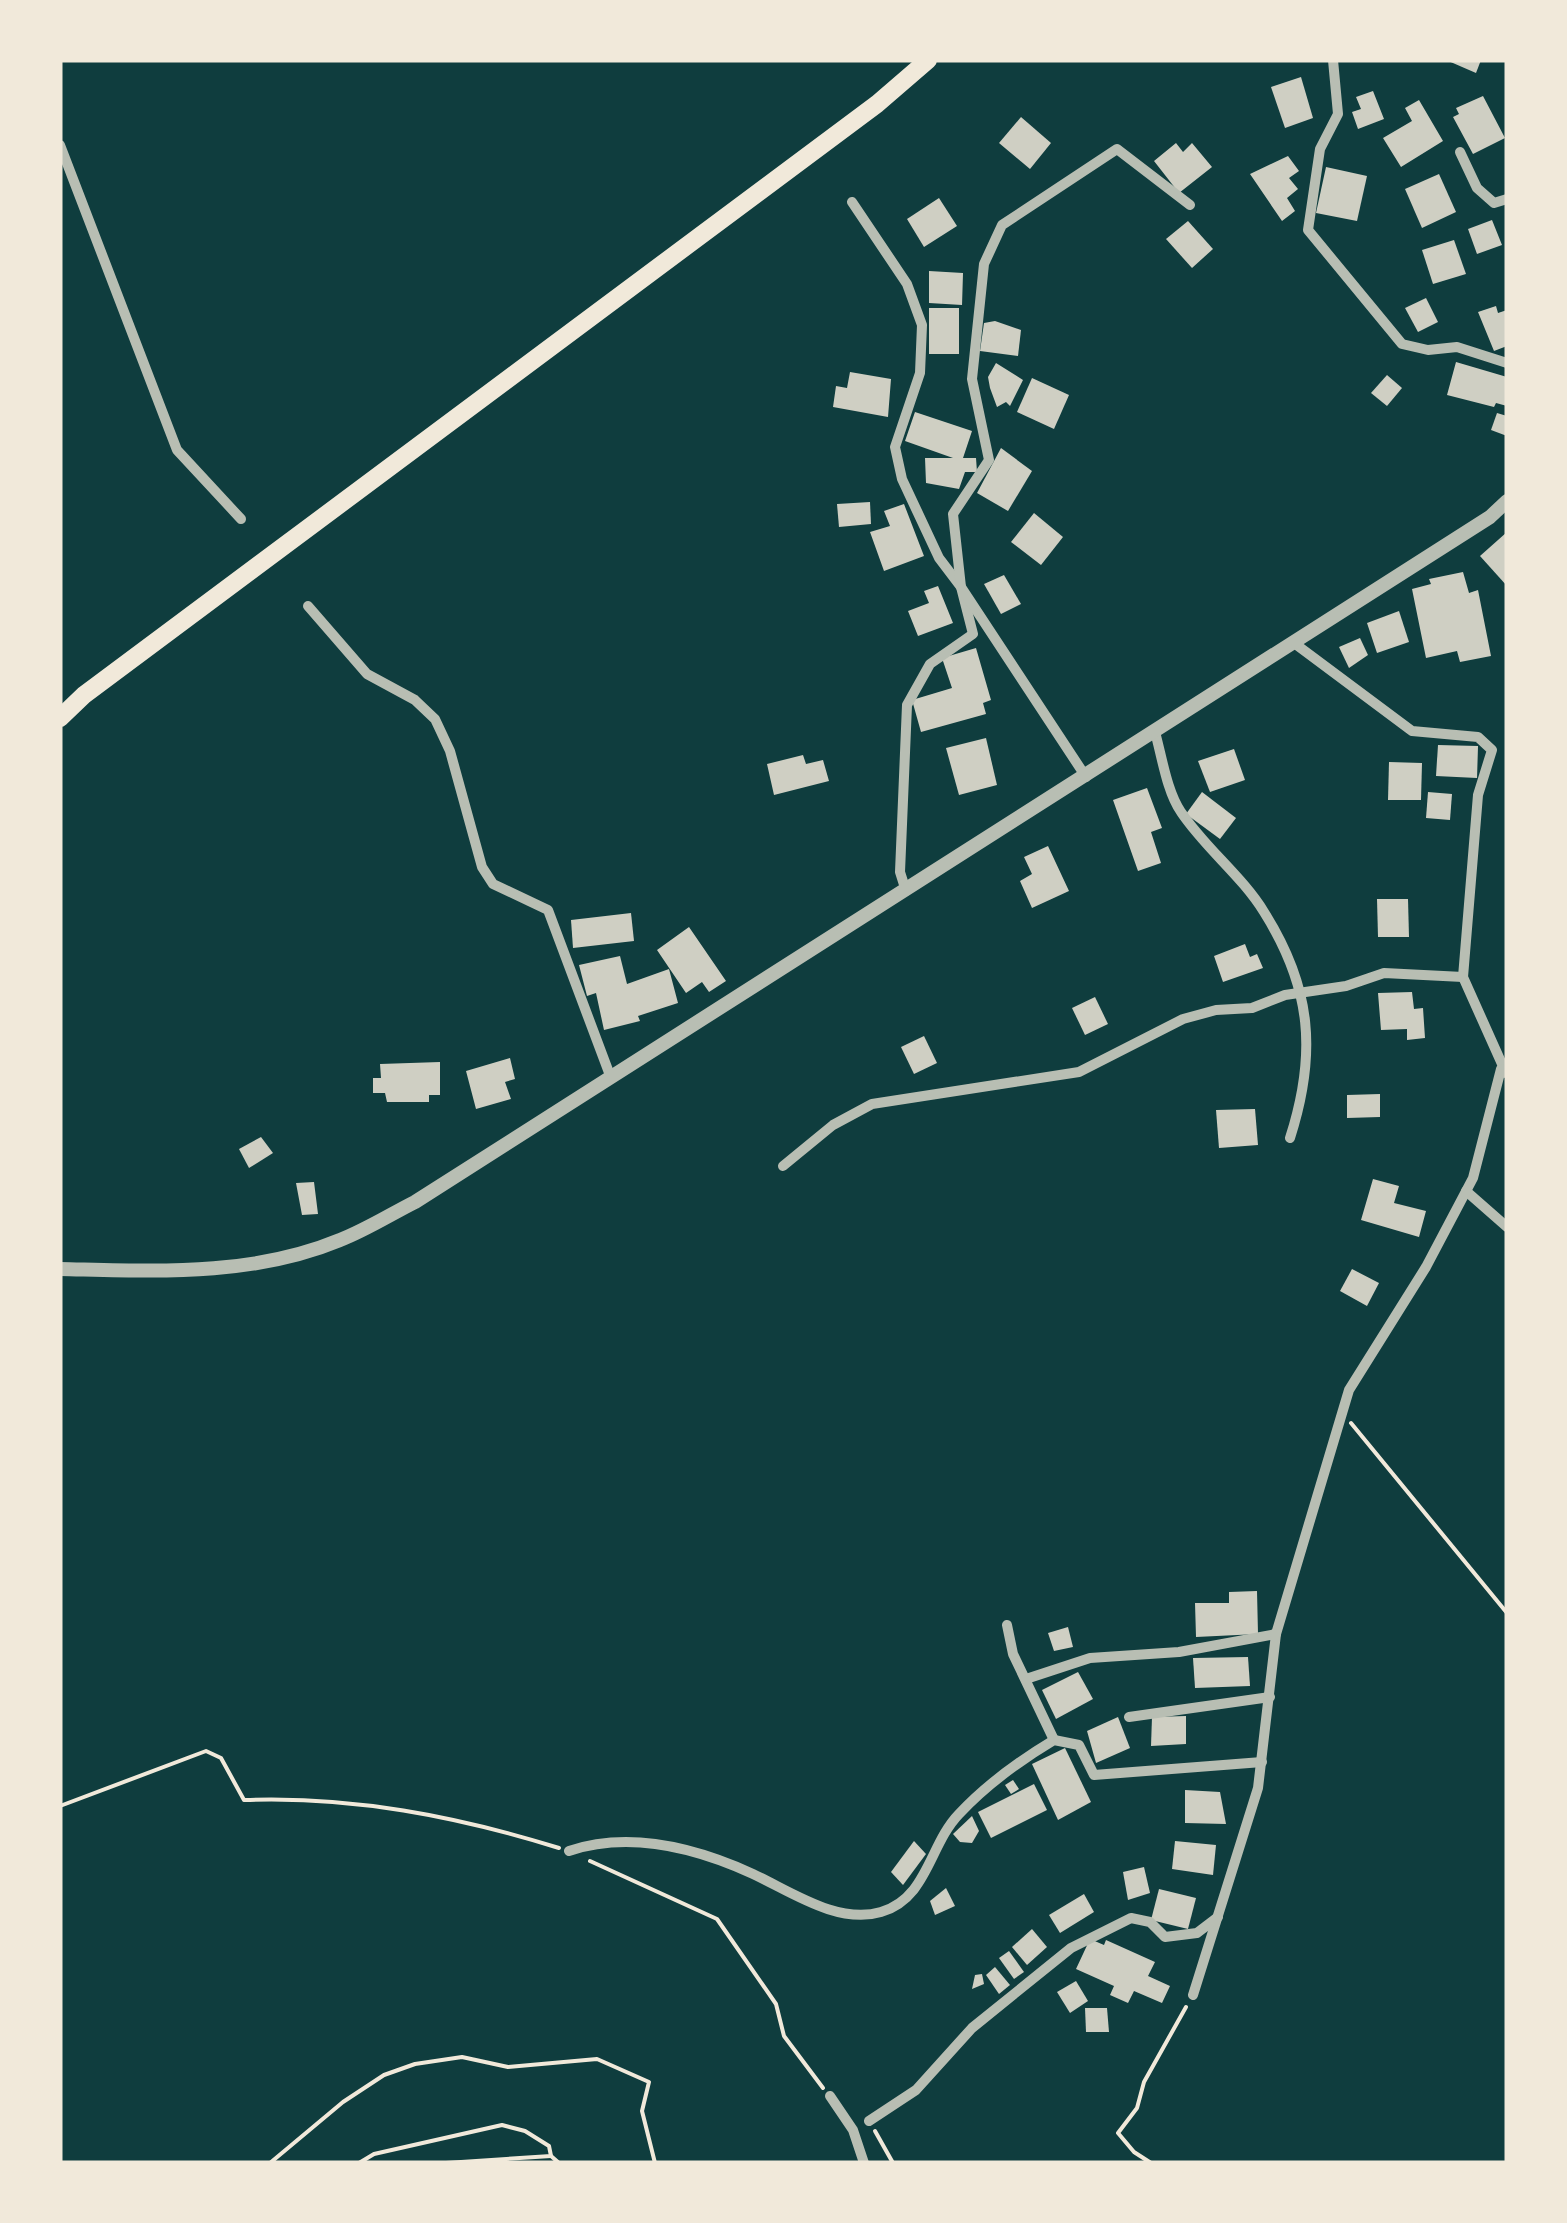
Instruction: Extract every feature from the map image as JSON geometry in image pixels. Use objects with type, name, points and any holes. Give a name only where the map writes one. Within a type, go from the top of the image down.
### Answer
[{"type":"main road","points":[[60,718],[84,695],[877,104],[928,60]]},
{"type":"street","points":[[1333,60],[1338,114],[1320,149],[1308,230],[1402,344],[1428,350],[1457,347],[1507,363]]},
{"type":"street","points":[[60,144],[177,450],[241,519]]},
{"type":"street","points":[[906,891],[900,872],[908,705],[930,664],[973,634],[962,587],[953,514],[989,460],[972,379],[984,264],[1002,224],[1117,148],[1190,205]]},
{"type":"street","points":[[1460,152],[1476,188],[1494,203],[1507,199]]},
{"type":"street","points":[[852,202],[907,284],[922,325],[920,372],[895,447],[902,479],[939,558],[1086,777]]},
{"type":"street","points":[[60,1269],[178,1272],[268,1262],[340,1240],[415,1202],[1086,777],[1490,517],[1507,501]]},
{"type":"street","points":[[308,606],[367,674],[415,700],[435,720],[450,751],[482,866],[493,884],[548,910],[611,1078]]},
{"type":"street","points":[[1192,1995],[1221,1915],[1262,1762],[1276,1634],[1349,1390],[1426,1268],[1466,1191],[1504,1071],[1463,976],[1478,794],[1492,750],[1478,737],[1412,731],[1294,643]]},
{"type":"street","points":[[1155,732],[1178,809],[1264,912],[1303,994],[1310,1051],[1304,1095],[1290,1138]]},
{"type":"street","points":[[784,1166],[833,1125],[872,1104],[1078,1072],[1183,1019],[1384,973],[1463,976]]},
{"type":"street","points":[[1466,1191],[1507,1227]]},
{"type":"street","points":[[1008,1625],[1013,1654],[1054,1740]]},
{"type":"street","points":[[1026,1679],[1090,1658],[1179,1652],[1276,1634]]},
{"type":"street","points":[[1129,1718],[1270,1697]]},
{"type":"street","points":[[569,1851],[597,1842],[631,1841],[672,1848],[738,1868],[846,1914],[880,1912],[906,1896],[930,1870],[944,1832],[990,1784],[1054,1740],[1079,1745],[1094,1775],[1262,1762]]},
{"type":"street","points":[[869,2120],[916,2090],[972,2028],[1071,1948],[1131,1918],[1150,1922],[1166,1937],[1197,1934],[1221,1915]]},
{"type":"street","points":[[830,2096],[854,2130],[864,2163]]},
{"type":"path","points":[[1342,1412],[1507,1613]]},
{"type":"path","points":[[60,1806],[206,1751],[221,1758],[244,1800],[354,1802],[478,1823],[569,1851],[717,1919],[776,2004],[784,2036],[830,2096]]},
{"type":"path","points":[[1151,2163],[1134,2152],[1118,2133],[1137,2108],[1144,2082],[1192,1995]]},
{"type":"path","points":[[270,2163],[292,2141],[384,2075],[415,2064],[462,2057],[508,2067],[597,2059],[650,2082],[642,2111],[654,2163]]},
{"type":"path","points":[[869,2120],[893,2163]]},
{"type":"path","points":[[359,2163],[374,2154],[502,2124],[539,2139],[549,2146],[558,2163]]},
{"type":"path","points":[[446,2163],[551,2156]]},
{"type":"building","points":[[1446,60],[1481,60],[1476,73]]},
{"type":"building","points":[[1301,77],[1313,118],[1285,128],[1271,87]]},
{"type":"building","points":[[1373,91],[1384,119],[1358,129],[1352,112],[1361,109],[1356,97]]},
{"type":"building","points":[[1483,96],[1505,138],[1473,154],[1453,117],[1459,114],[1456,108]]},
{"type":"building","points":[[1419,100],[1443,141],[1401,167],[1383,138],[1412,121],[1405,108]]},
{"type":"building","points":[[1021,117],[1051,143],[1030,169],[999,143]]},
{"type":"building","points":[[1176,143],[1183,152],[1192,143],[1212,167],[1179,193],[1154,161]]},
{"type":"building","points":[[1288,156],[1299,171],[1289,178],[1298,189],[1287,198],[1295,211],[1282,221],[1250,174]]},
{"type":"building","points":[[1326,167],[1367,176],[1357,221],[1316,213]]},
{"type":"building","points":[[1439,174],[1456,212],[1422,228],[1405,189]]},
{"type":"building","points":[[939,198],[957,226],[924,247],[907,219]]},
{"type":"building","points":[[1492,220],[1502,245],[1477,254],[1468,229]]},
{"type":"building","points":[[1188,221],[1213,249],[1192,268],[1166,239]]},
{"type":"building","points":[[1454,240],[1466,274],[1433,284],[1422,250]]},
{"type":"building","points":[[929,271],[963,273],[962,305],[929,303]]},
{"type":"building","points":[[1426,298],[1438,322],[1418,332],[1405,308]]},
{"type":"building","points":[[1496,306],[1498,313],[1507,310],[1507,346],[1494,351],[1478,312]]},
{"type":"building","points":[[929,308],[959,308],[959,354],[929,354]]},
{"type":"building","points":[[995,321],[1021,330],[1018,356],[980,351],[984,323]]},
{"type":"building","points":[[1456,362],[1507,377],[1507,406],[1496,403],[1494,407],[1447,395]]},
{"type":"building","points":[[996,363],[1023,380],[1010,406],[1006,402],[997,407],[990,388],[988,377]]},
{"type":"building","points":[[850,372],[891,379],[888,417],[833,407],[836,386],[847,388]]},
{"type":"building","points":[[1387,375],[1402,388],[1387,406],[1371,393]]},
{"type":"building","points":[[1032,378],[1069,395],[1054,429],[1017,412]]},
{"type":"building","points":[[915,412],[972,431],[963,458],[976,458],[977,472],[965,472],[959,489],[926,483],[925,458],[953,458],[905,441]]},
{"type":"building","points":[[1497,413],[1507,416],[1507,436],[1491,430]]},
{"type":"building","points":[[1001,448],[1032,471],[1008,511],[977,493]]},
{"type":"building","points":[[870,502],[871,524],[839,527],[837,504]]},
{"type":"building","points":[[904,504],[924,556],[884,571],[870,532],[890,526],[884,511]]},
{"type":"building","points":[[1034,513],[1063,537],[1041,565],[1011,542]]},
{"type":"building","points":[[1507,532],[1507,586],[1480,556]]},
{"type":"building","points":[[1463,572],[1469,593],[1478,590],[1491,656],[1460,662],[1457,651],[1426,658],[1412,589],[1431,584],[1429,579]]},
{"type":"building","points":[[1004,575],[1021,604],[1001,614],[984,584]]},
{"type":"building","points":[[938,586],[953,623],[918,636],[908,611],[929,603],[924,591]]},
{"type":"building","points":[[1399,611],[1409,642],[1377,653],[1367,623]]},
{"type":"building","points":[[1360,638],[1368,655],[1349,668],[1339,647]]},
{"type":"building","points":[[976,648],[991,700],[983,703],[986,714],[921,732],[912,700],[952,688],[942,658]]},
{"type":"building","points":[[986,738],[997,785],[959,795],[946,748]]},
{"type":"building","points":[[1438,745],[1478,746],[1477,778],[1436,776]]},
{"type":"building","points":[[1234,749],[1245,780],[1210,792],[1198,761]]},
{"type":"building","points":[[803,755],[806,764],[823,760],[829,781],[774,795],[767,764]]},
{"type":"building","points":[[1389,762],[1422,763],[1421,800],[1388,800]]},
{"type":"building","points":[[1147,788],[1162,828],[1151,832],[1161,863],[1138,871],[1113,800]]},
{"type":"building","points":[[1202,792],[1236,818],[1220,839],[1186,814]]},
{"type":"building","points":[[1428,792],[1452,794],[1450,820],[1426,818]]},
{"type":"building","points":[[1048,846],[1069,891],[1032,908],[1020,881],[1032,874],[1024,857]]},
{"type":"building","points":[[1377,899],[1408,899],[1409,937],[1378,937]]},
{"type":"building","points":[[631,913],[634,941],[573,948],[571,920]]},
{"type":"building","points":[[689,927],[726,981],[709,992],[702,982],[686,993],[657,950]]},
{"type":"building","points":[[1245,944],[1250,957],[1257,954],[1263,968],[1223,982],[1214,956]]},
{"type":"building","points":[[620,956],[627,984],[669,969],[678,1003],[638,1016],[640,1021],[604,1030],[596,993],[587,996],[579,965]]},
{"type":"building","points":[[1412,992],[1414,1009],[1423,1008],[1425,1038],[1407,1040],[1407,1029],[1381,1030],[1378,993]]},
{"type":"building","points":[[1095,997],[1108,1024],[1085,1035],[1072,1008]]},
{"type":"building","points":[[924,1036],[937,1063],[914,1074],[901,1047]]},
{"type":"building","points":[[510,1058],[515,1079],[505,1082],[511,1099],[476,1109],[466,1071]]},
{"type":"building","points":[[440,1062],[440,1095],[429,1095],[429,1102],[387,1102],[385,1093],[373,1093],[373,1078],[381,1078],[380,1064]]},
{"type":"building","points":[[1380,1094],[1380,1117],[1347,1118],[1347,1095]]},
{"type":"building","points":[[1255,1109],[1258,1145],[1219,1148],[1216,1110]]},
{"type":"building","points":[[261,1137],[273,1153],[249,1168],[239,1149]]},
{"type":"building","points":[[1373,1179],[1399,1186],[1394,1203],[1426,1211],[1419,1237],[1361,1220]]},
{"type":"building","points":[[314,1182],[318,1214],[302,1215],[296,1183]]},
{"type":"building","points":[[1352,1269],[1379,1283],[1367,1306],[1340,1291]]},
{"type":"building","points":[[1257,1591],[1258,1634],[1196,1637],[1195,1603],[1229,1603],[1229,1592]]},
{"type":"building","points":[[1068,1627],[1073,1647],[1054,1651],[1048,1633]]},
{"type":"building","points":[[1248,1657],[1250,1686],[1195,1688],[1193,1658]]},
{"type":"building","points":[[1078,1672],[1093,1699],[1056,1719],[1042,1690]]},
{"type":"building","points":[[1186,1716],[1186,1744],[1151,1746],[1152,1717]]},
{"type":"building","points":[[1118,1717],[1130,1748],[1096,1763],[1087,1731]]},
{"type":"building","points":[[1065,1748],[1091,1802],[1058,1820],[1032,1764]]},
{"type":"building","points":[[1013,1780],[1019,1789],[1011,1794],[1005,1785]]},
{"type":"building","points":[[1034,1784],[1047,1810],[991,1838],[978,1812]]},
{"type":"building","points":[[1185,1790],[1220,1792],[1226,1824],[1185,1823]]},
{"type":"building","points":[[972,1816],[979,1831],[972,1843],[960,1842],[953,1834]]},
{"type":"building","points":[[914,1841],[926,1854],[903,1885],[891,1872]]},
{"type":"building","points":[[1175,1841],[1216,1845],[1213,1875],[1172,1869]]},
{"type":"building","points":[[1144,1867],[1150,1893],[1128,1900],[1123,1872]]},
{"type":"building","points":[[946,1888],[955,1906],[935,1915],[930,1901]]},
{"type":"building","points":[[1159,1889],[1196,1898],[1188,1929],[1151,1920]]},
{"type":"building","points":[[1084,1894],[1094,1912],[1060,1933],[1049,1915]]},
{"type":"building","points":[[1032,1929],[1047,1947],[1027,1965],[1012,1947]]},
{"type":"building","points":[[1090,1939],[1104,1945],[1106,1940],[1155,1962],[1148,1976],[1170,1986],[1162,2003],[1134,1991],[1128,2003],[1110,1995],[1114,1986],[1076,1969]]},
{"type":"building","points":[[1009,1951],[1024,1972],[1014,1979],[999,1958]]},
{"type":"building","points":[[995,1967],[1010,1985],[999,1994],[986,1975]]},
{"type":"building","points":[[982,1974],[984,1984],[972,1989],[975,1975]]},
{"type":"building","points":[[1076,1981],[1088,2001],[1070,2013],[1057,1992]]},
{"type":"building","points":[[1085,2008],[1107,2008],[1109,2032],[1086,2032]]}]
